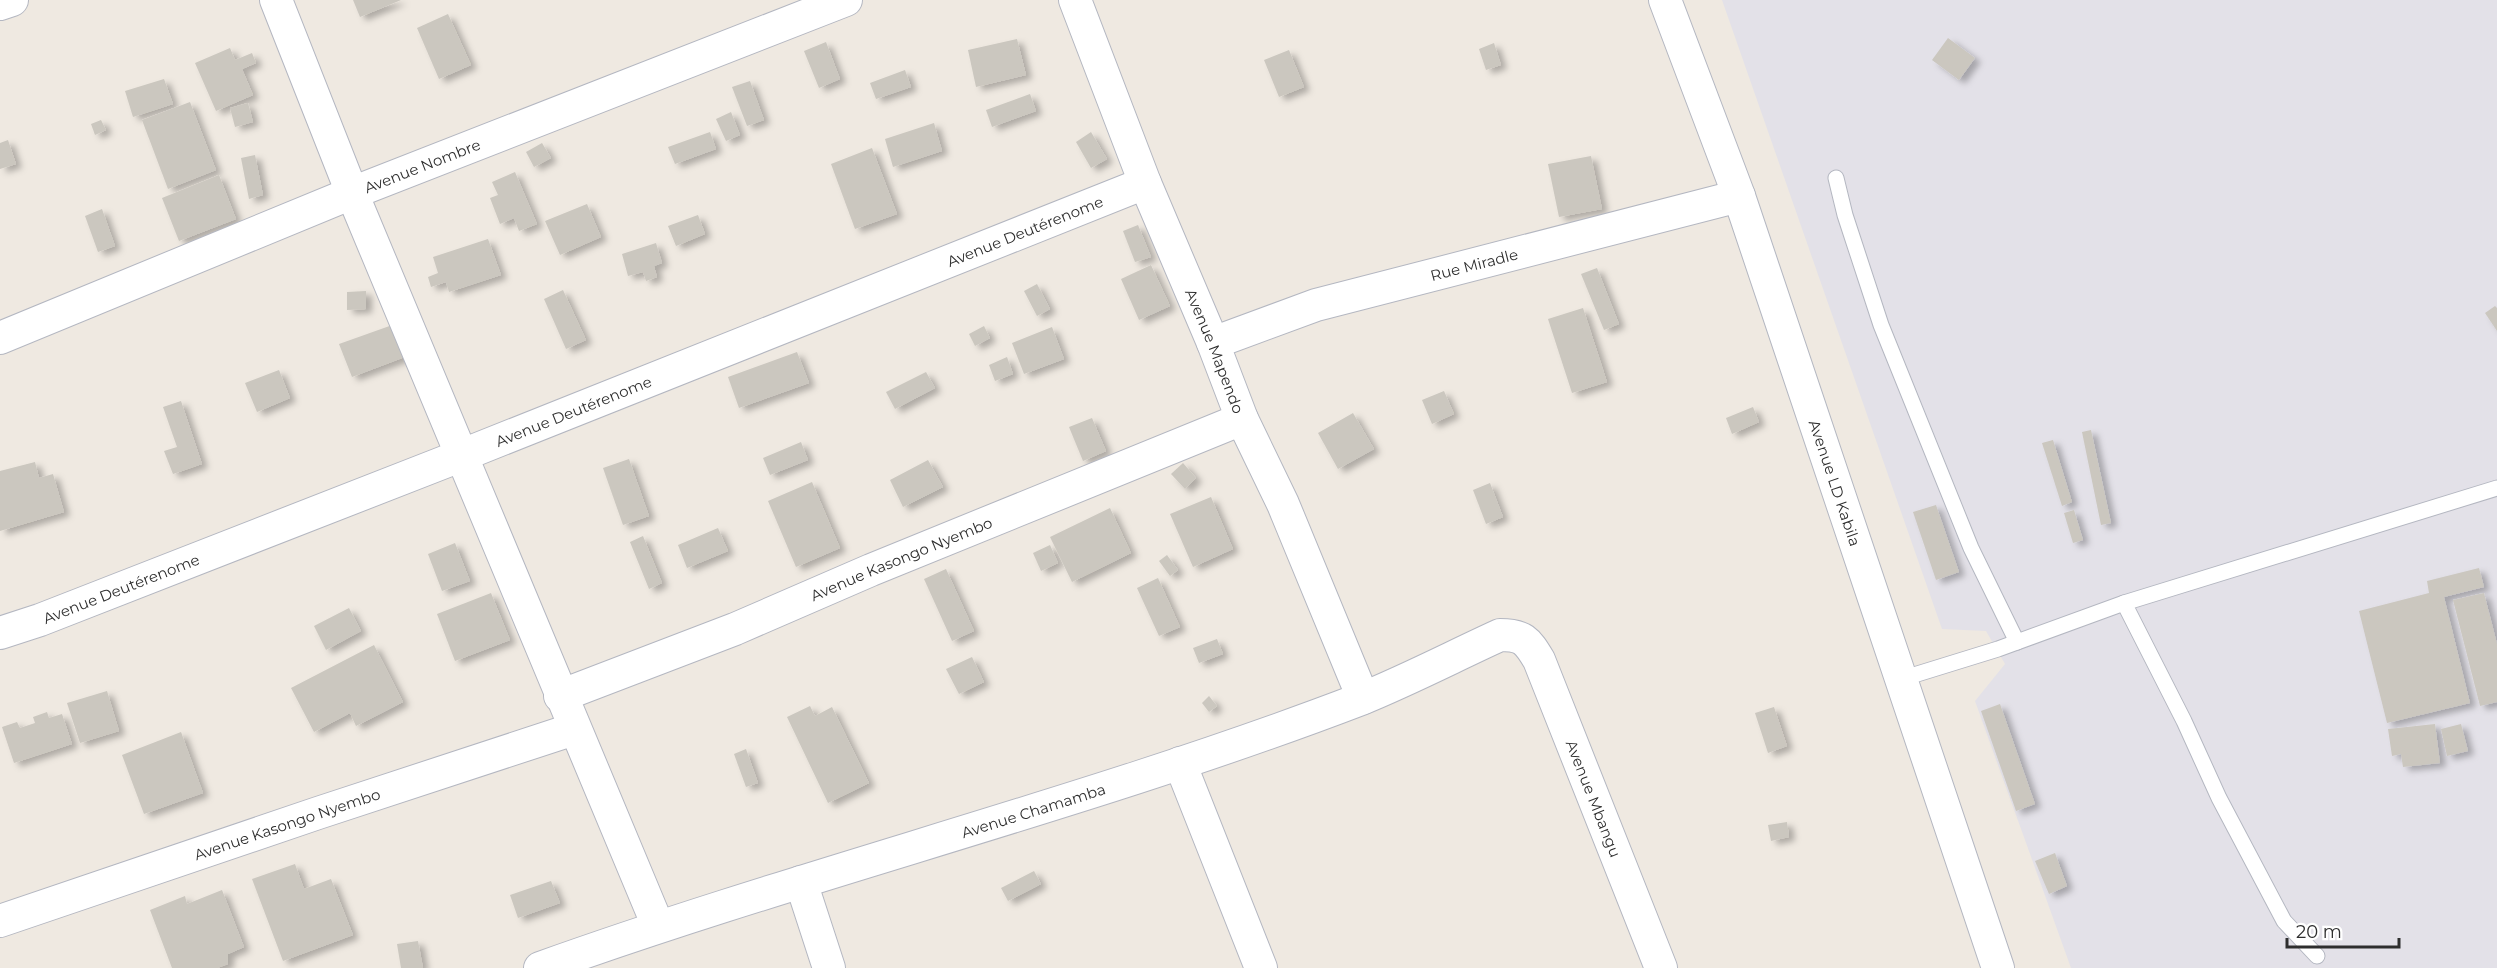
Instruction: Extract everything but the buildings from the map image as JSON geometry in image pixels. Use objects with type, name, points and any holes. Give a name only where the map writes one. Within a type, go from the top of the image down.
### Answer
[{"type":"street","points":[[0,4],[12,0]]},
{"type":"street","points":[[276,0],[352,194],[460,456],[658,926]]},
{"type":"street","name":"Avenue Nombre","points":[[0,338],[352,194],[846,0]]},
{"type":"street","name":"Avenue Mapendo","points":[[1075,0],[1145,183],[1242,419],[1283,504],[1363,698]]},
{"type":"street","name":"Avenue LD Kabila","points":[[1665,0],[1739,196],[1998,968]]},
{"type":"street","name":"Avenue Deutérenome","points":[[0,633],[40,620],[460,456],[1145,183]]},
{"type":"street","name":"Rue Miradle","points":[[1213,344],[1316,305],[1739,196]]},
{"type":"street","name":"Avenue Kasongo Nyembo","points":[[560,696],[735,628],[1242,419]]},
{"type":"street","name":"Avenue Chamamba","points":[[540,968],[658,926],[1180,763],[1363,698],[1500,634],[1517,635]]},
{"type":"street","name":"Avenue Mbangu","points":[[1517,635],[1529,644],[1539,660],[1661,968]]},
{"type":"street","name":"Avenue Kasongo Nyembo","points":[[0,921],[574,729]]},
{"type":"street","points":[[1180,763],[1261,968]]},
{"type":"street","points":[[801,882],[829,968]]},
{"type":"lane","points":[[1836,178],[1845,215],[1881,325],[1971,548],[2017,642]]},
{"type":"lane","points":[[1901,679],[2017,642],[2124,603],[2497,488]]},
{"type":"lane","points":[[2124,603],[2184,722],[2219,798],[2284,921],[2317,956]]},
{"type":"shaded area","points":[[1722,0],[2497,0],[2497,968],[2071,968],[1975,701],[2005,664],[1986,631],[1942,629]]}]
